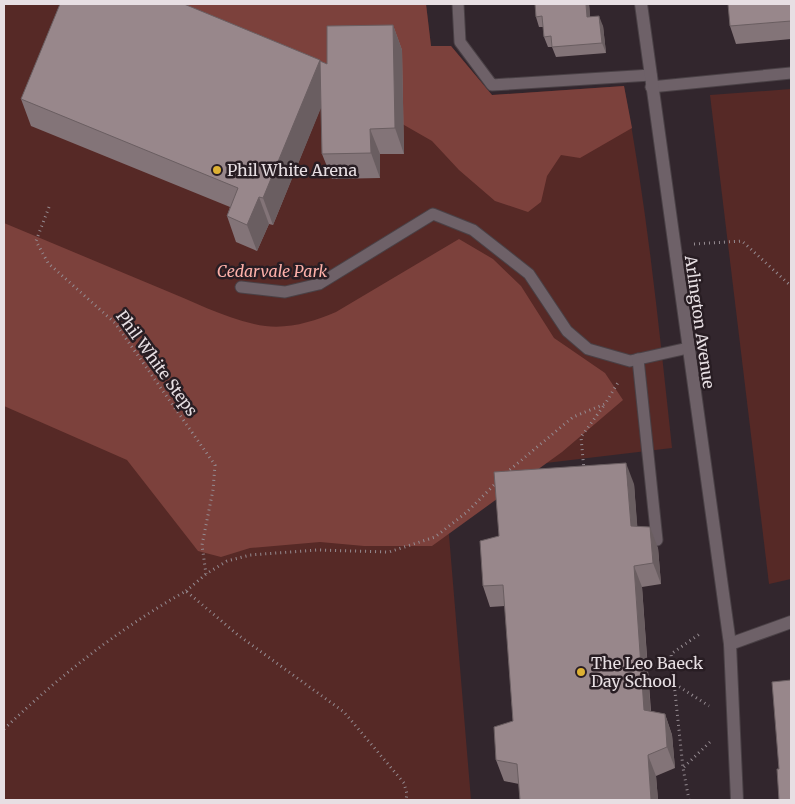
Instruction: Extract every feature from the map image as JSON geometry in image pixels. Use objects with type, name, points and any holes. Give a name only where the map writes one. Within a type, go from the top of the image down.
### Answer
[{"type":"street","name":"Arlington Avenue","points":[[641,4],[730,644],[737,800]]},
{"type":"street","points":[[730,644],[791,622]]},
{"type":"lane","points":[[458,4],[460,42],[492,84],[651,81],[791,73]]},
{"type":"lane","points":[[241,287],[285,292],[319,284],[433,214],[474,230],[529,274],[567,331],[588,349],[634,360],[688,348]]},
{"type":"lane","points":[[634,360],[657,540]]},
{"type":"path","name":"Phil White Steps","points":[[49,207],[36,241],[48,263],[115,323],[215,466],[214,490],[202,545],[206,574]]},
{"type":"path","points":[[673,245],[742,241],[791,286]]},
{"type":"path","points":[[584,474],[581,437],[634,360]]},
{"type":"path","points":[[4,729],[68,671],[114,634],[186,591],[206,574],[227,562],[250,555],[317,550],[389,552],[435,537],[467,512],[498,480],[573,417],[605,404]]},
{"type":"path","points":[[186,591],[238,635],[344,712],[404,783],[407,794],[406,800]]},
{"type":"path","points":[[689,800],[683,768],[671,654],[701,633]]},
{"type":"path","points":[[675,684],[709,706]]},
{"type":"path","points":[[683,768],[710,742]]},
{"type":"green space","name":"Cedarvale Park","points":[[4,4],[426,4],[431,46],[451,46],[492,95],[624,86],[646,222],[672,448],[444,475],[471,800],[4,800]]},
{"type":"green space","points":[[791,89],[791,579],[769,584],[710,95]]},
{"type":"shaded area","points":[[130,4],[426,4],[431,46],[451,46],[492,95],[624,86],[632,128],[580,158],[561,155],[547,176],[541,202],[528,212],[495,201],[459,170],[432,141],[336,86]]},
{"type":"shaded area","points":[[4,223],[219,313],[254,324],[275,327],[296,325],[336,312],[459,239],[493,259],[521,286],[554,338],[605,373],[623,400],[562,452],[432,546],[364,546],[320,542],[250,548],[221,557],[198,551],[127,460],[4,406]]},
{"type":"building","name":"Phil White Arena","points":[[60,4],[184,4],[320,60],[263,198],[259,197],[247,225],[227,216],[238,188],[21,99]]},
{"type":"building","points":[[535,4],[586,4],[587,17],[599,16],[602,43],[552,47],[551,36],[544,37],[542,16],[536,17]]},
{"type":"building","points":[[728,4],[791,4],[791,21],[730,26]]},
{"type":"building","points":[[393,25],[395,128],[370,129],[371,153],[322,154],[320,61],[327,64],[327,26]]},
{"type":"building","points":[[626,463],[631,526],[650,527],[653,563],[634,566],[644,710],[665,714],[667,747],[648,755],[651,800],[520,800],[517,764],[496,760],[494,727],[513,721],[503,585],[483,586],[480,541],[499,536],[494,472]]},
{"type":"building","points":[[791,680],[791,800],[779,800],[777,769],[779,769],[772,682]]},
{"type":"place","name":"Phil White Arena","points":[[217,170]]},
{"type":"place","name":"The Leo Baeck Day School","points":[[581,672]]}]
